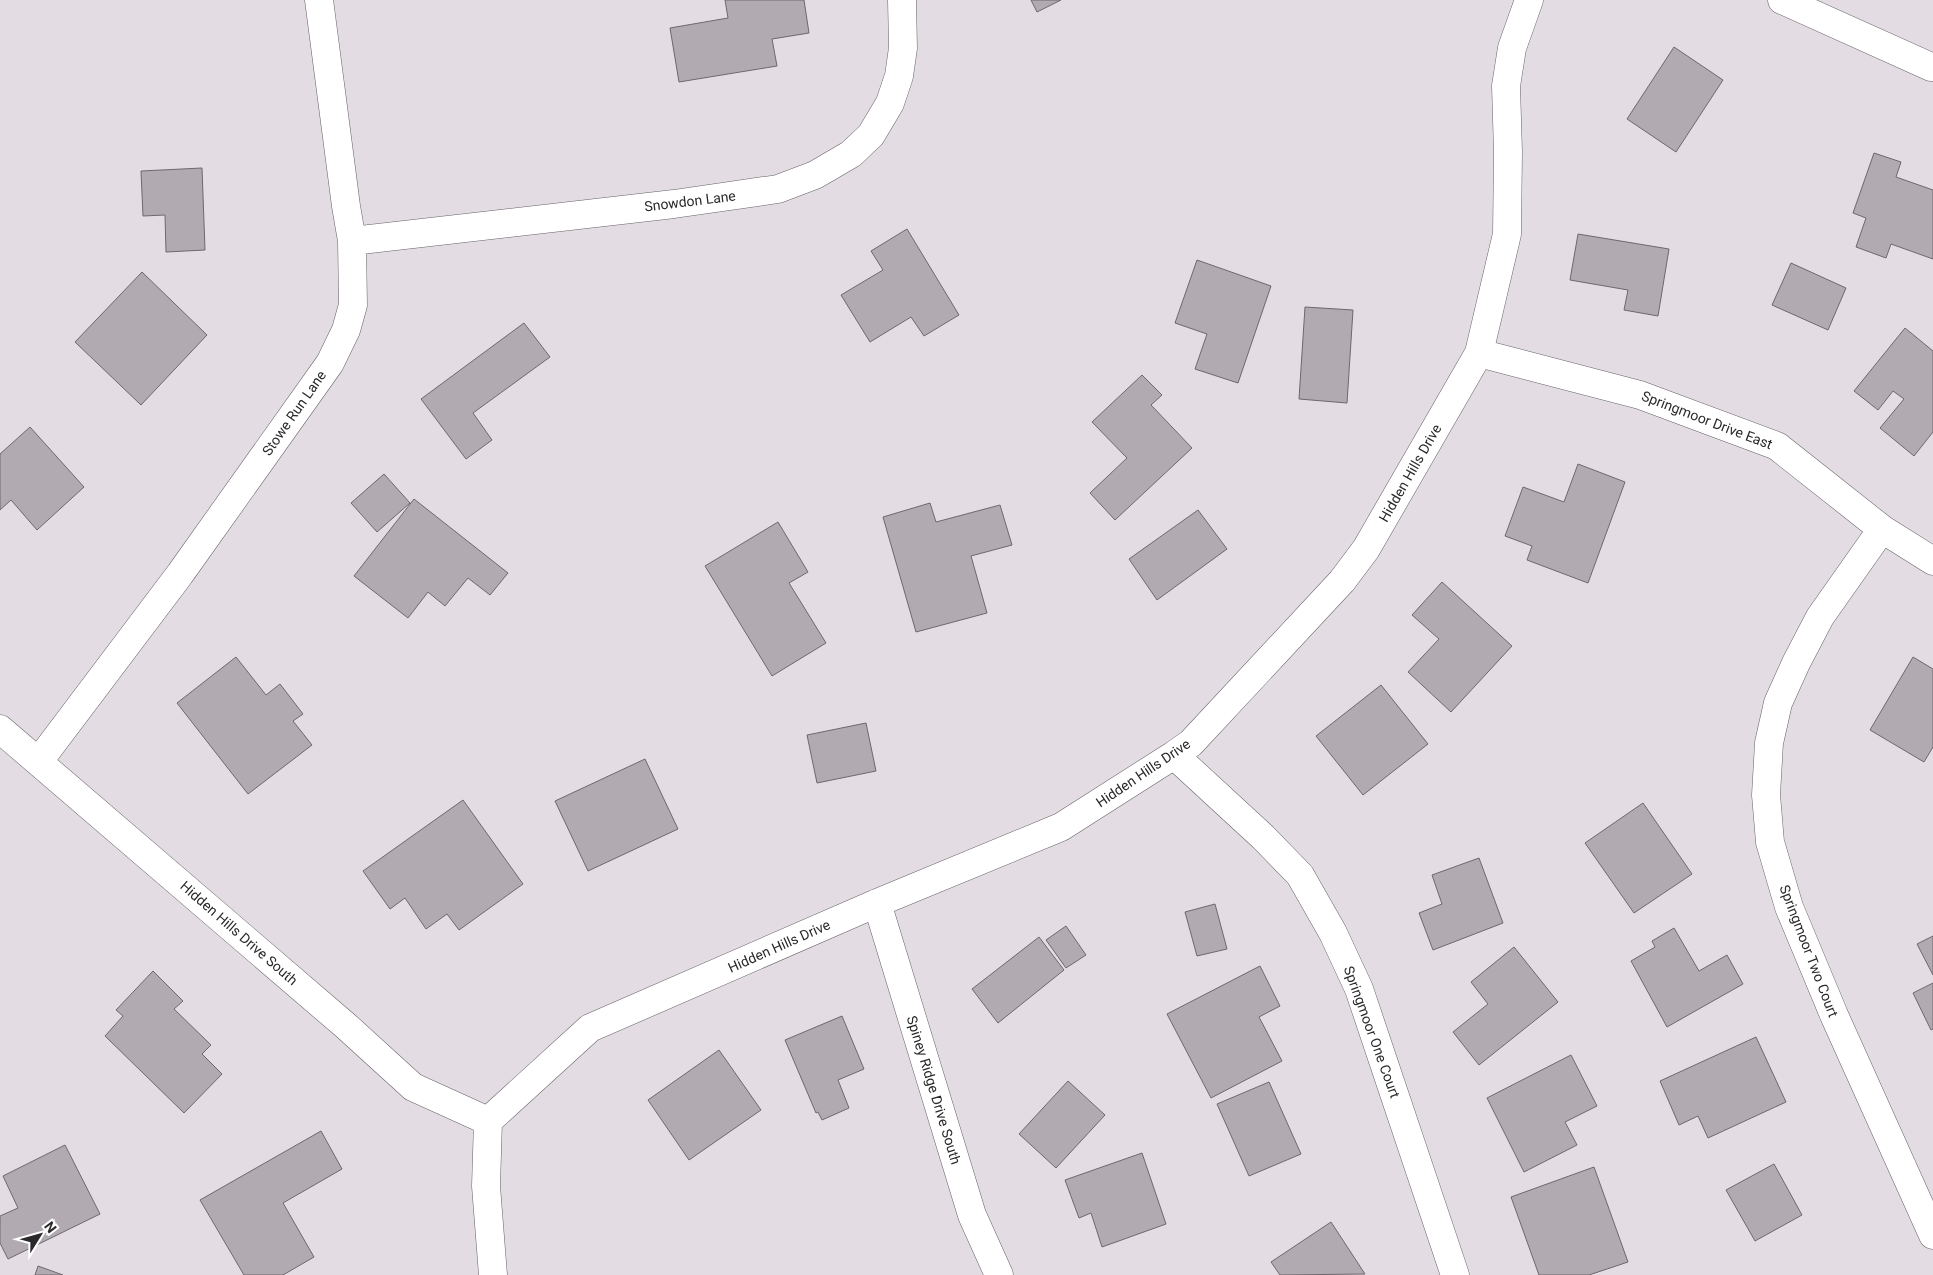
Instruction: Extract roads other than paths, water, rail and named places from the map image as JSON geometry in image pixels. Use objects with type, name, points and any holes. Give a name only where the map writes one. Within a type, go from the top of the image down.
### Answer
[{"type":"street","name":"Stowe Run Lane","points":[[39,761],[180,574],[330,363],[346,330],[353,304],[352,241],[319,0]]},
{"type":"street","name":"Snowdon Lane","points":[[352,241],[654,206],[778,189],[815,175],[851,154],[871,134],[890,103],[899,76],[903,48],[902,0]]},
{"type":"street","name":"Hidden Hills Drive","points":[[488,1121],[590,1028],[877,903],[1061,827],[1174,755],[1198,736],[1342,580],[1366,549],[1479,353],[1507,234],[1508,152],[1506,86],[1512,48],[1529,0]]},
{"type":"street","points":[[1782,0],[1931,67]]},
{"type":"street","name":"Springmoor Drive East","points":[[1479,353],[1640,395],[1777,446],[1882,529],[1933,562]]},
{"type":"street","name":"Springmoor Two Court","points":[[1882,529],[1820,617],[1778,703],[1769,743],[1766,795],[1770,842],[1789,908],[1834,1015],[1933,1235]]},
{"type":"street","name":"Hidden Hills Drive South","points":[[0,729],[346,1026],[413,1087],[488,1121]]},
{"type":"street","name":"Springmoor One Court","points":[[1174,755],[1263,837],[1300,875],[1334,933],[1359,989],[1455,1275]]},
{"type":"street","name":"Spiney Ridge Drive South","points":[[877,903],[972,1215],[998,1274]]},
{"type":"street","points":[[488,1121],[486,1186],[493,1275]]}]
